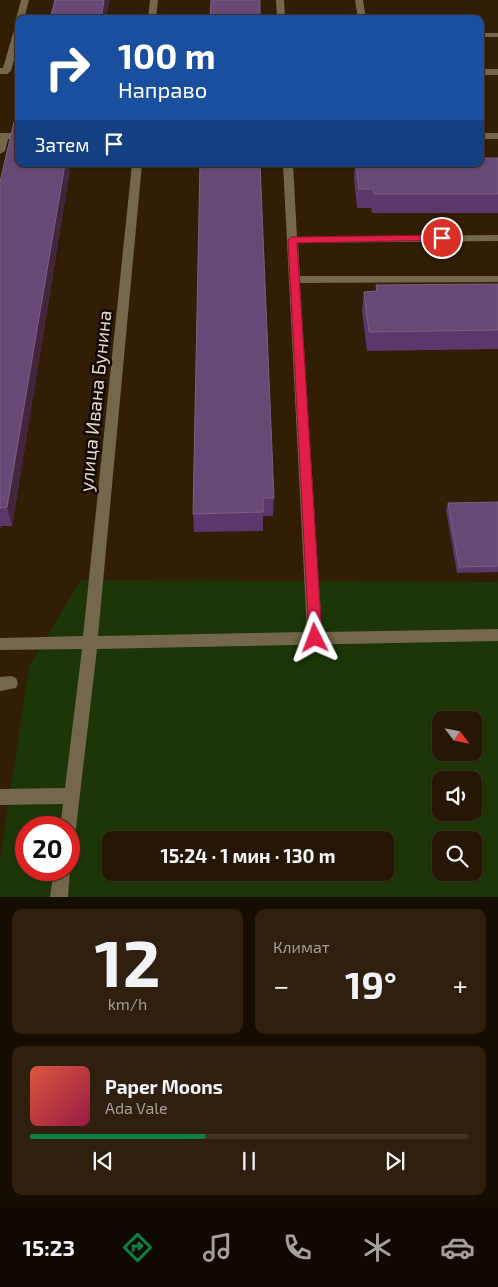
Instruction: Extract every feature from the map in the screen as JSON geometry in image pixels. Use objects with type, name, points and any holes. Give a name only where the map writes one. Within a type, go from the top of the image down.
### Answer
[{"type":"street","points":[[21,15],[25,0]]},
{"type":"street","points":[[152,15],[154,0]]},
{"type":"street","points":[[280,0],[281,15]]},
{"type":"street","points":[[360,0],[362,15]]},
{"type":"street","points":[[484,35],[498,36]]},
{"type":"street","points":[[0,71],[7,71],[15,40]]},
{"type":"street","points":[[484,72],[498,72]]},
{"type":"street","points":[[0,151],[2,136],[15,136]]},
{"type":"street","points":[[484,136],[498,136]]},
{"type":"street","name":"улица Ивана Бунина","points":[[69,816],[90,642],[137,167]]},
{"type":"street","points":[[288,167],[315,638]]},
{"type":"street","points":[[292,240],[498,238]]},
{"type":"street","points":[[295,280],[498,279]]},
{"type":"street","points":[[0,644],[498,635]]},
{"type":"street","points":[[0,797],[71,796]]},
{"type":"street","points":[[59,897],[61,881]]},
{"type":"green space","points":[[81,580],[498,582],[498,897],[0,897],[0,859],[29,666]]},
{"type":"building","points":[[55,0],[104,0],[102,15],[51,15]]},
{"type":"building","points":[[211,0],[260,0],[260,15],[210,15]]},
{"type":"building","points":[[14,122],[15,167],[64,167],[7,507],[0,508],[0,182]]},
{"type":"building","points":[[484,158],[498,158],[498,194],[374,194],[373,189],[359,189],[356,167],[484,167]]},
{"type":"building","points":[[200,167],[260,167],[274,498],[263,498],[263,512],[193,514]]},
{"type":"building","points":[[498,284],[498,330],[369,332],[364,292],[377,291],[376,285]]},
{"type":"building","points":[[498,502],[498,566],[459,567],[448,503]]},
{"type":"route","points":[[315,638],[292,240],[442,238]]}]
